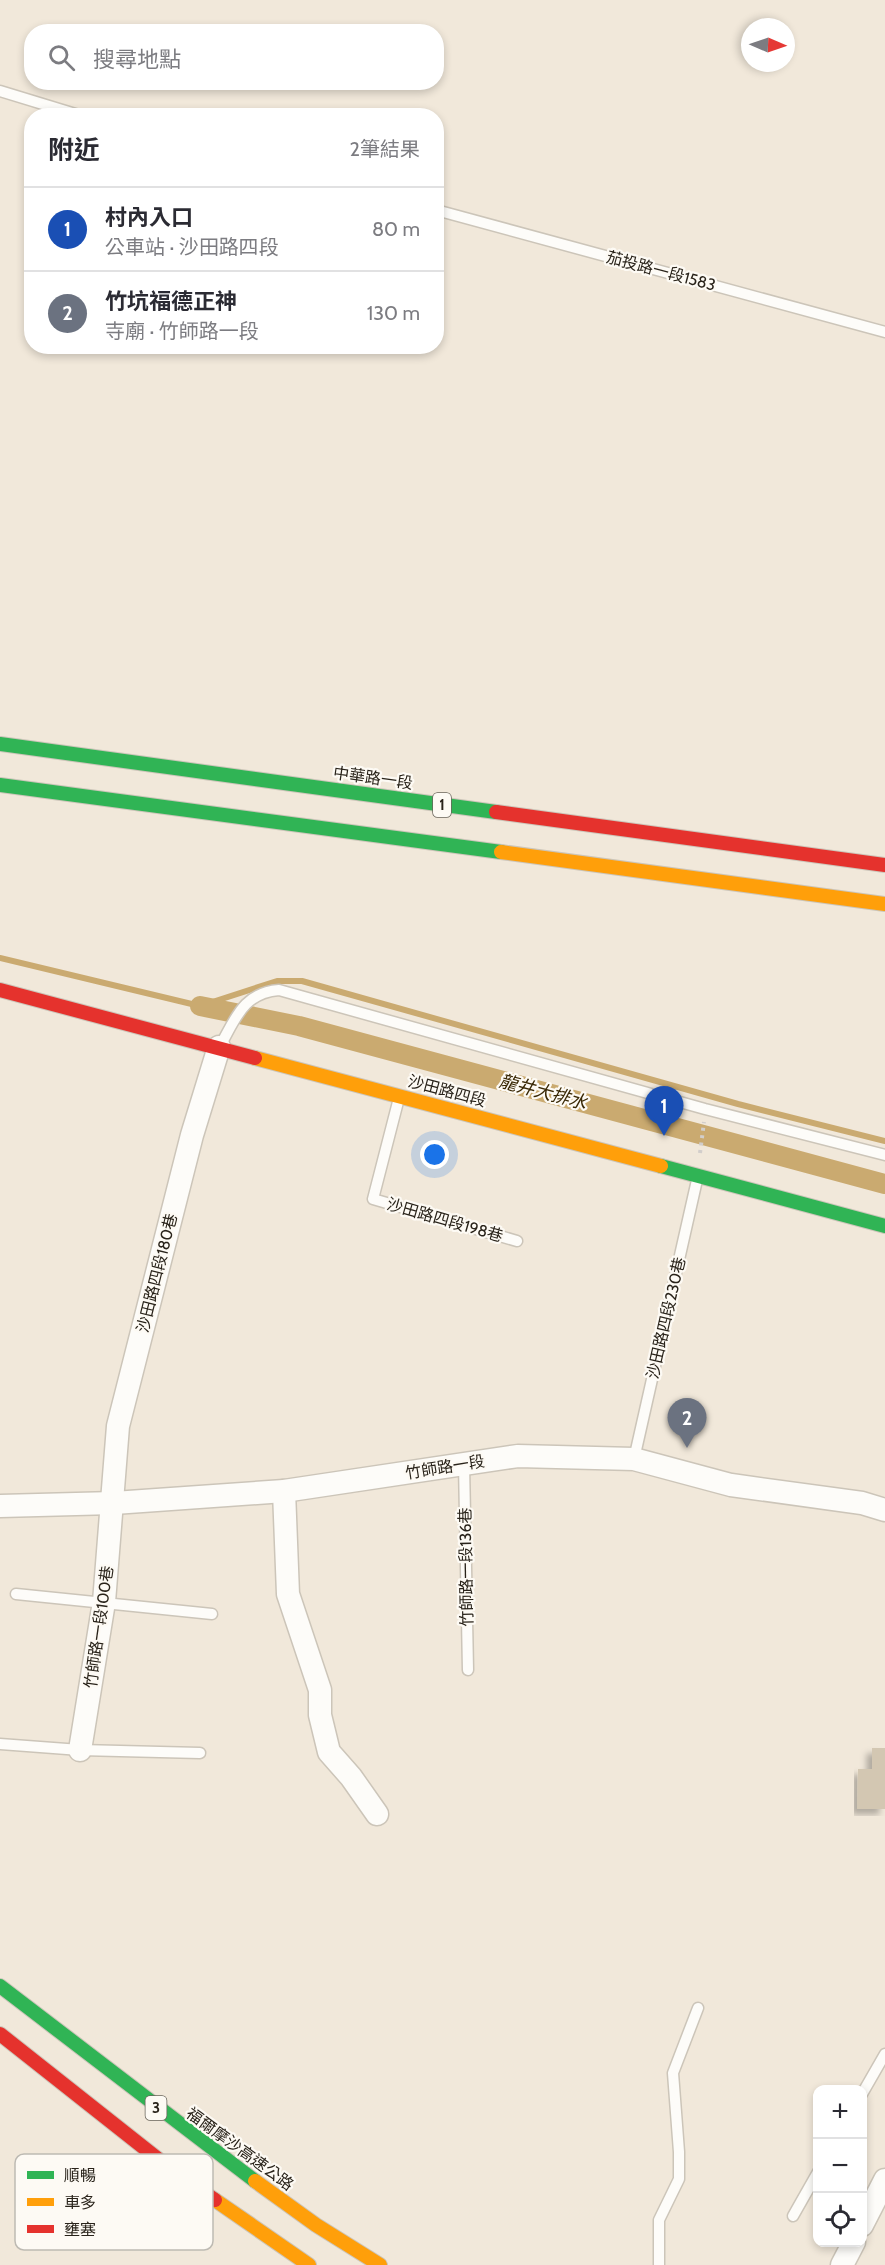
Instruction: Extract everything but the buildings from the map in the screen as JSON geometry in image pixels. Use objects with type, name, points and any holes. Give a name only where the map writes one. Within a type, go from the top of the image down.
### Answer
[{"type":"main road","name":"中華路一段","points":[[0,744],[885,866]]},
{"type":"main road","points":[[0,785],[885,904]]},
{"type":"main road","name":"沙田路四段","points":[[0,990],[885,1226]]},
{"type":"main road","name":"福爾摩沙高速公路","points":[[0,1986],[208,2148],[316,2225],[380,2265]]},
{"type":"main road","name":"3","points":[[0,2034],[152,2154]]},
{"type":"main road","name":"3","points":[[213,2198],[309,2265]]},
{"type":"street","name":"沙田路四段180巷","points":[[114,1503],[118,1425],[192,1136],[219,1047]]},
{"type":"street","name":"竹師路一段","points":[[0,1506],[114,1503],[284,1491],[518,1456],[634,1459],[731,1485],[862,1503],[885,1510]]},
{"type":"street","points":[[284,1491],[288,1594],[320,1690],[320,1715],[329,1752],[351,1776],[377,1814]]},
{"type":"street","name":"竹師路一段100巷","points":[[80,1750],[104,1602],[114,1503]]},
{"type":"street","points":[[867,2215],[885,2180]]},
{"type":"street","points":[[842,2265],[851,2247]]},
{"type":"lane","points":[[0,91],[56,108]]},
{"type":"lane","name":"茄投路一段1583","points":[[444,212],[885,332]]},
{"type":"lane","points":[[219,1047],[251,997],[264,991],[279,990],[694,1106],[885,1155]]},
{"type":"lane","name":"沙田路四段198巷","points":[[399,1095],[373,1199],[517,1240]]},
{"type":"lane","name":"沙田路四段230巷","points":[[634,1459],[698,1176]]},
{"type":"lane","name":"竹師路一段136巷","points":[[464,1464],[468,1670]]},
{"type":"lane","points":[[16,1593],[212,1614]]},
{"type":"lane","points":[[0,1744],[80,1750],[200,1753]]},
{"type":"lane","points":[[659,2265],[659,2220],[678,2179],[680,2152],[673,2073],[698,2008]]},
{"type":"lane","points":[[867,2085],[885,2054]]},
{"type":"lane","points":[[792,2216],[813,2180]]},
{"type":"path","points":[[699,1160],[704,1119]]},
{"type":"waterway","points":[[0,958],[200,1006],[277,981],[302,981],[738,1104],[885,1141]]},
{"type":"waterway","name":"龍井大排水","points":[[200,1006],[299,1026],[885,1184]]},
{"type":"traffic: fast","points":[[0,744],[496,812]]},
{"type":"traffic: fast","points":[[0,785],[501,852]]},
{"type":"traffic: fast","points":[[661,1166],[885,1226]]},
{"type":"traffic: fast","points":[[0,1986],[255,2181]]},
{"type":"traffic: slow","points":[[501,852],[885,904]]},
{"type":"traffic: slow","points":[[255,1058],[661,1166]]},
{"type":"traffic: slow","points":[[255,2181],[316,2225],[380,2265]]},
{"type":"traffic: slow","points":[[215,2200],[309,2265]]},
{"type":"traffic: jam","points":[[496,812],[885,865]]},
{"type":"traffic: jam","points":[[0,990],[255,1058]]},
{"type":"traffic: jam","points":[[0,2034],[152,2154]]},
{"type":"place","name":"村內入口","points":[[664,1136]]},
{"type":"place","name":"竹坑福德正神","points":[[687,1448]]}]
